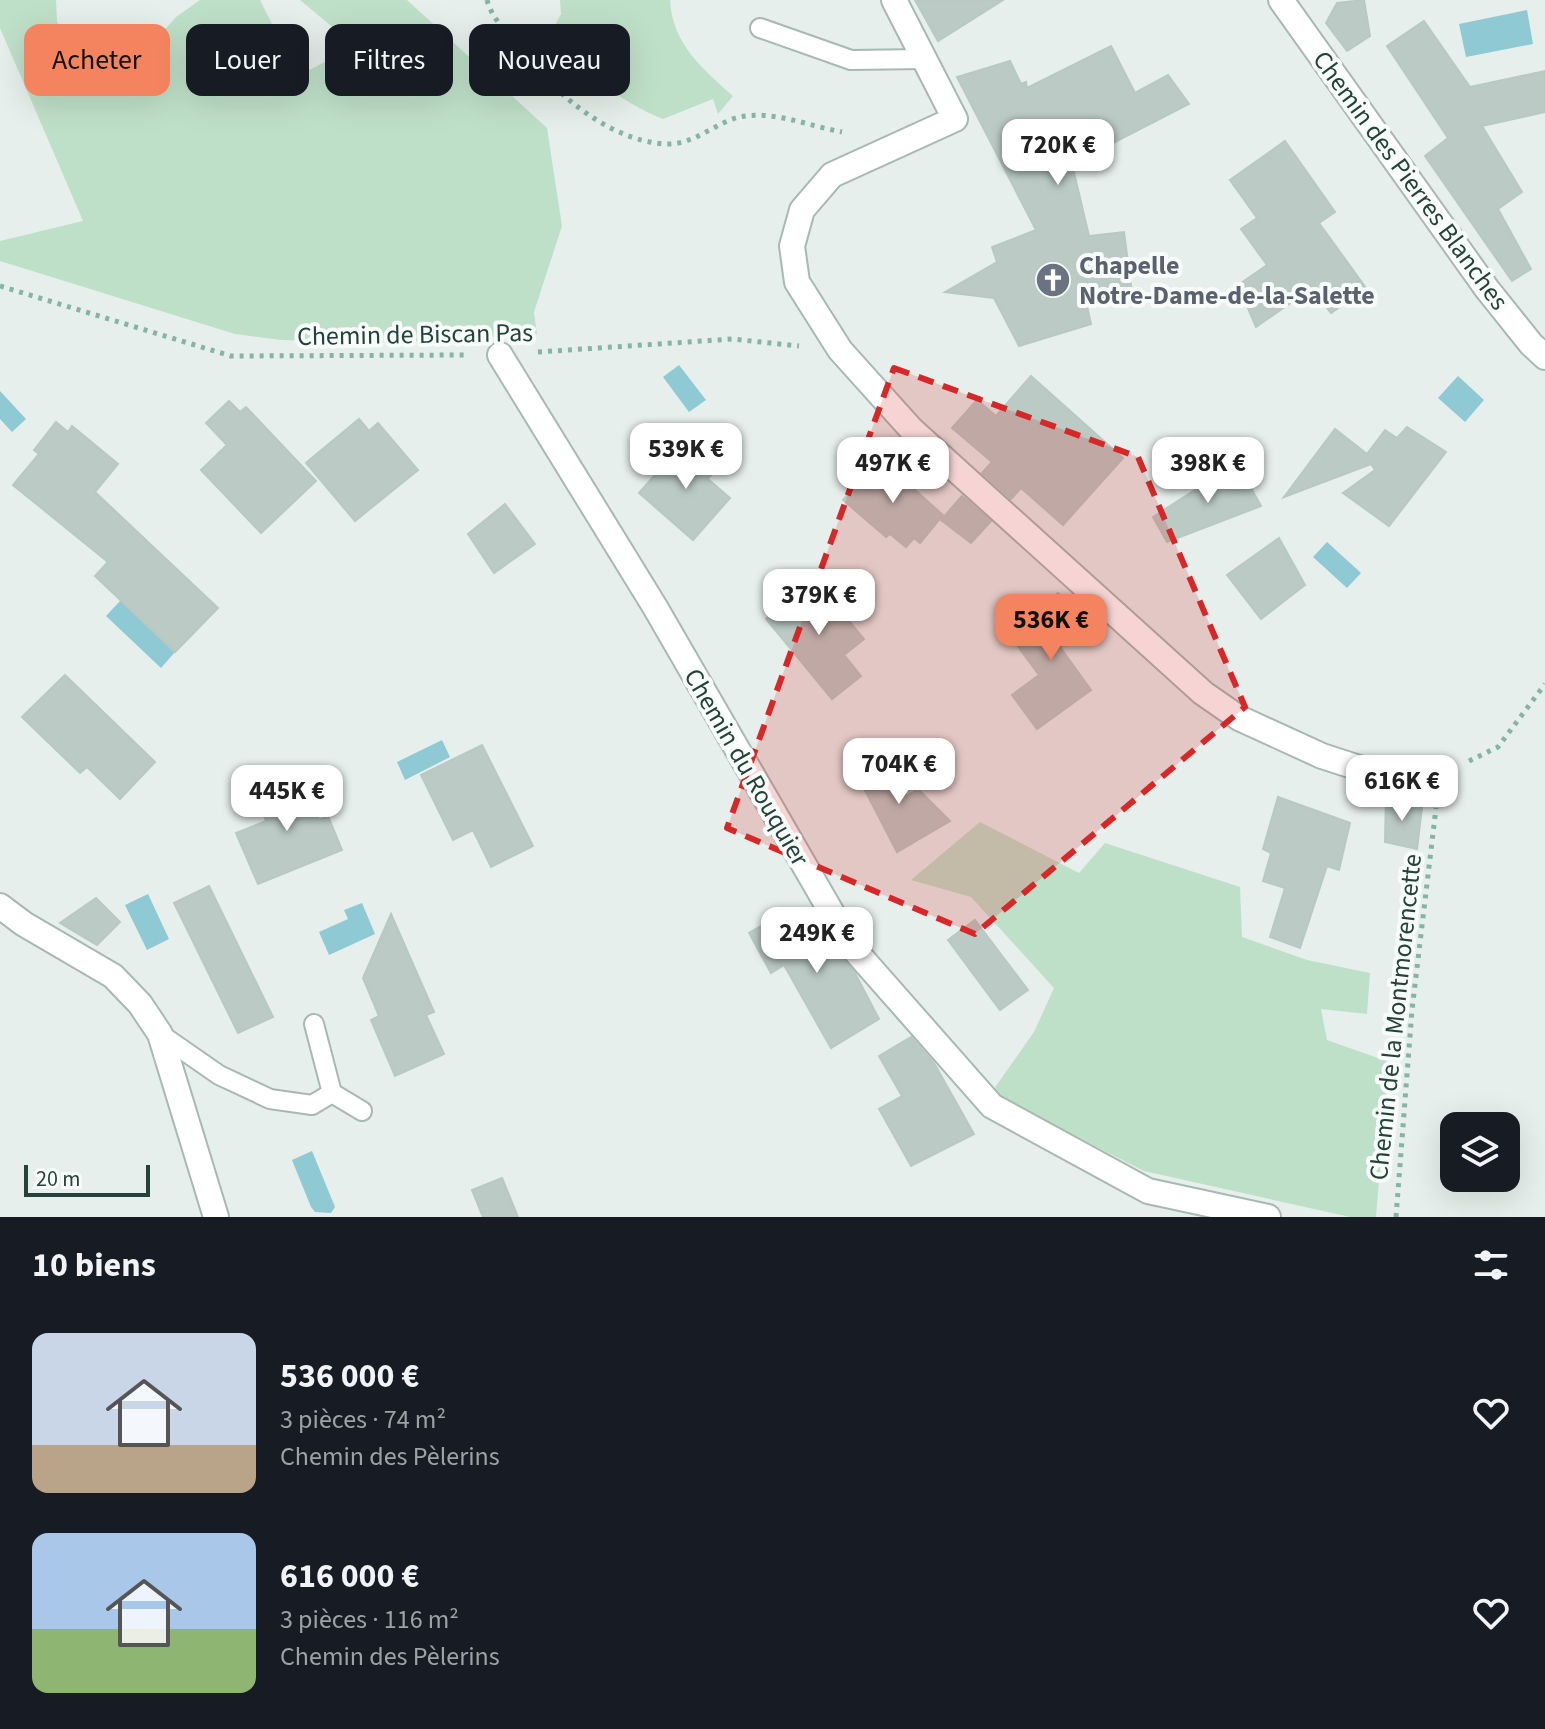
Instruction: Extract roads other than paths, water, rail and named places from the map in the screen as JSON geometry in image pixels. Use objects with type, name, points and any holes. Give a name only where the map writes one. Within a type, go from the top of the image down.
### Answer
[{"type":"street","points":[[894,0],[955,119],[832,175],[802,210],[792,246],[797,282],[840,350],[912,430],[1203,693],[1239,718],[1322,756],[1393,779],[1440,774]]},
{"type":"street","name":"Chemin des Pierres Blanches","points":[[1282,0],[1487,289],[1540,348]]},
{"type":"street","name":"Chemin du Rouquier","points":[[500,355],[655,607],[851,946],[992,1106],[1148,1191],[1268,1217]]},
{"type":"street","points":[[0,906],[24,924],[113,976],[140,1004],[160,1034],[216,1217]]},
{"type":"lane","points":[[760,28],[851,60],[924,59]]},
{"type":"lane","points":[[314,1024],[332,1093],[362,1111]]},
{"type":"lane","points":[[160,1034],[219,1075],[270,1099],[312,1105],[332,1093]]},
{"type":"water","points":[[1527,10],[1533,44],[1466,57],[1459,24]]},
{"type":"water","points":[[679,365],[706,400],[689,412],[663,377]]},
{"type":"water","points":[[1458,376],[1484,400],[1465,422],[1438,398]]},
{"type":"water","points":[[0,391],[26,419],[12,432],[0,419]]},
{"type":"water","points":[[1327,542],[1361,573],[1347,588],[1313,557]]},
{"type":"water","points":[[121,600],[175,652],[161,668],[106,616]]},
{"type":"water","points":[[442,740],[450,757],[405,780],[397,762]]},
{"type":"water","points":[[148,894],[169,939],[147,950],[125,905]]},
{"type":"water","points":[[362,903],[375,934],[329,955],[319,932],[348,919],[344,910]]},
{"type":"water","points":[[312,1151],[335,1207],[331,1213],[315,1212],[311,1207],[292,1160]]},
{"type":"place","name":"Chapelle Notre-Dame-de-la-Salette","points":[[1053,280]]}]
